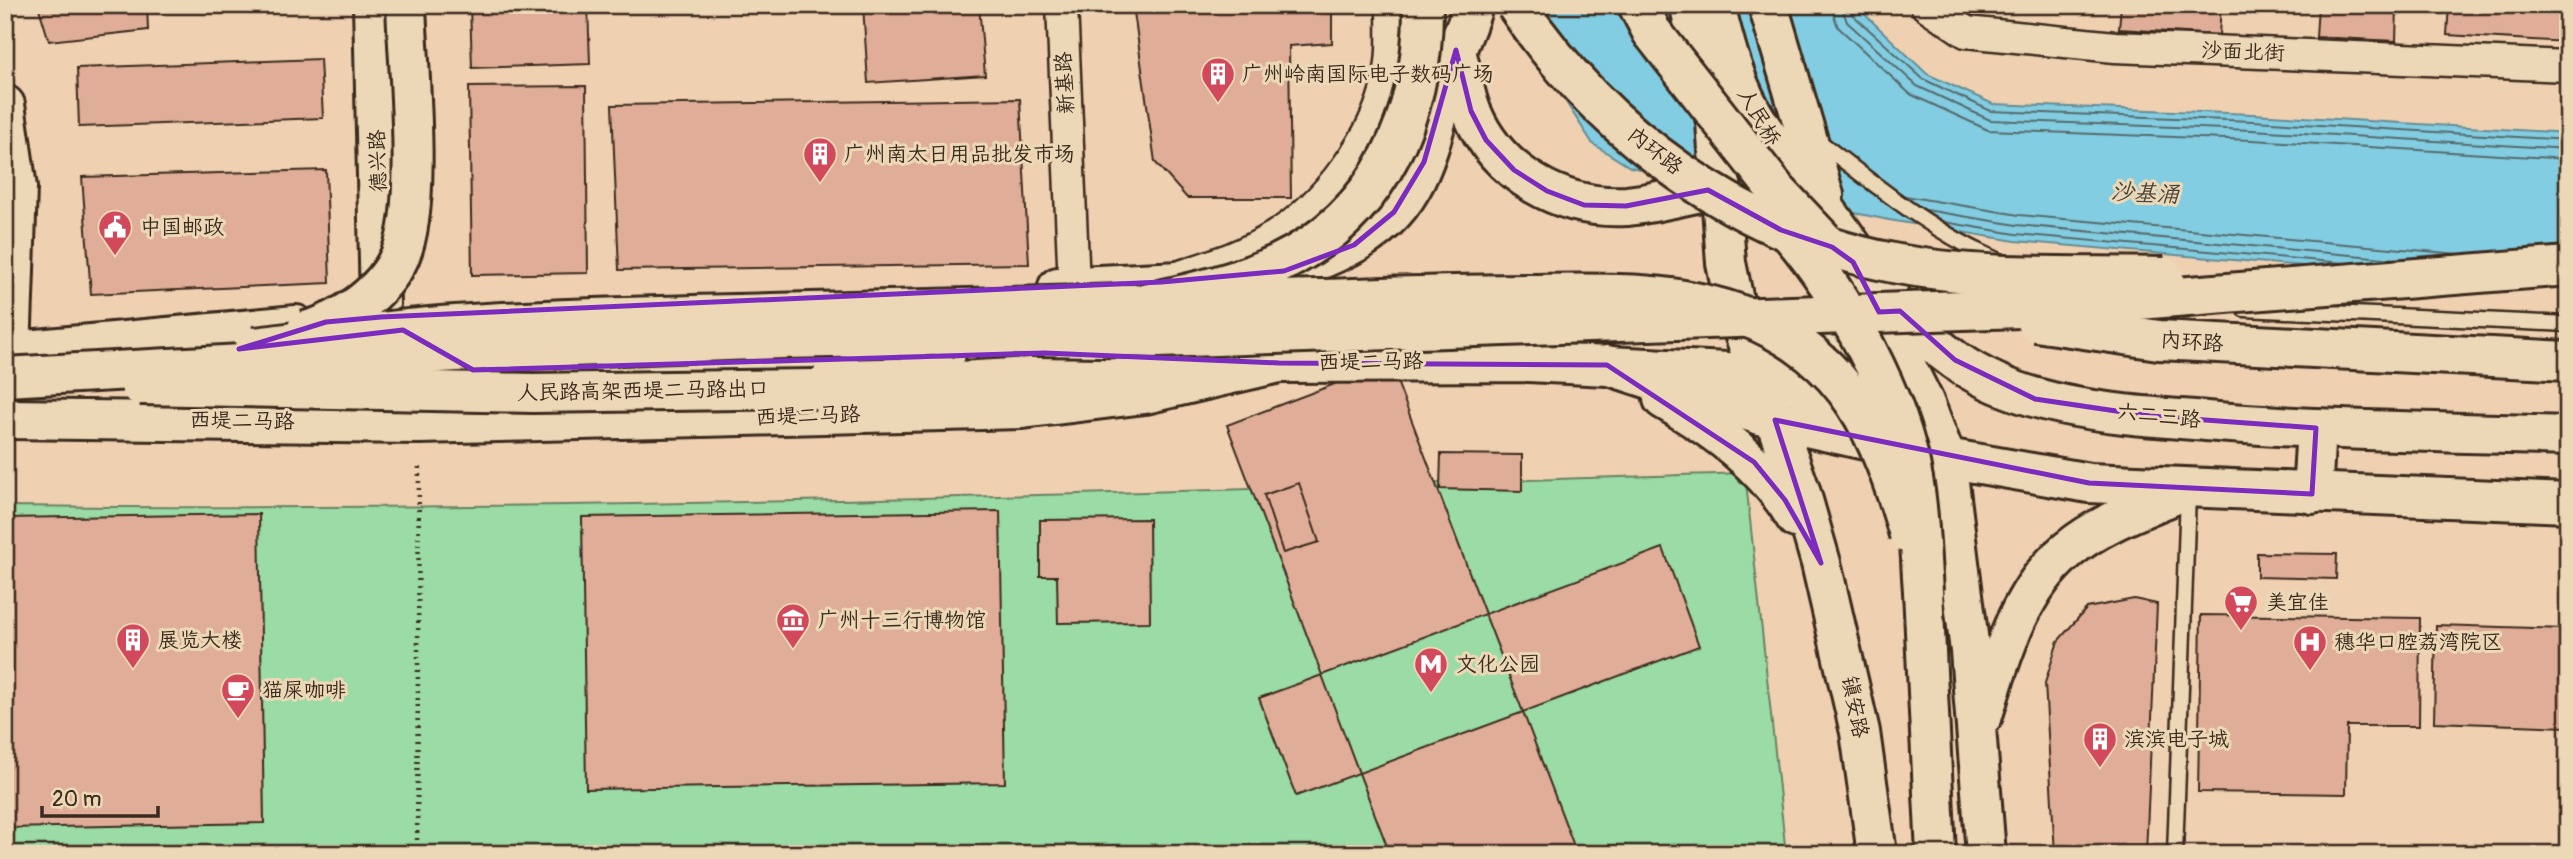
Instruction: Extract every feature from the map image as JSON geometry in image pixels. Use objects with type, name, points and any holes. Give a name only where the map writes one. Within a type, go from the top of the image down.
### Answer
[{"type":"main road","name":"德兴路","points":[[373,5],[381,317]]},
{"type":"main road","points":[[239,349],[313,329],[364,302],[400,257],[410,207],[406,5]]},
{"type":"main road","points":[[6,367],[239,349],[460,325],[1199,291],[1277,264],[1307,248],[1338,224],[1363,197],[1386,163],[1406,122],[1421,67],[1423,5]]},
{"type":"main road","points":[[1452,5],[1457,50],[1471,111],[1486,140],[1514,170],[1547,191],[1584,205],[1626,206],[1722,188]]},
{"type":"main road","points":[[1158,292],[1297,268],[1354,245],[1376,230],[1410,190],[1424,162],[1473,5]]},
{"type":"main road","name":"内环路","points":[[1516,5],[1569,75],[1599,105],[1695,183],[1781,230],[1892,263],[1981,272],[2211,277],[2568,266]]},
{"type":"main road","name":"人民桥","points":[[1689,5],[1716,122],[1726,263],[1736,311],[1773,374],[1775,420],[1821,563]]},
{"type":"main road","name":"人民桥","points":[[1715,5],[1742,94],[1800,147],[1829,214]]},
{"type":"main road","points":[[1769,5],[1800,147]]},
{"type":"main road","points":[[1645,19],[1693,113],[1712,141],[1808,254],[1895,410],[1913,476],[1923,591],[1936,854]]},
{"type":"main road","name":"内环路","points":[[1645,19],[1769,181],[1816,235],[1863,268],[1915,292],[2050,325],[2159,340],[2568,361]]},
{"type":"main road","points":[[5,105],[17,188],[6,367]]},
{"type":"main road","points":[[1607,365],[1773,374],[1808,371],[1830,357],[1836,345],[1841,300],[1829,214]]},
{"type":"main road","points":[[1829,214],[1924,402],[1946,458],[1954,501],[1978,733],[1986,854]]},
{"type":"main road","name":"六二三路","points":[[1829,214],[1882,290],[1910,324],[1955,360],[1994,384],[2035,399],[2086,409],[2316,428],[2568,436]]},
{"type":"main road","points":[[6,367],[781,338],[981,335],[1159,338],[2050,307],[2568,266]]},
{"type":"main road","points":[[6,367],[381,317],[561,304],[875,296],[1074,286],[1158,292],[1611,293],[1683,298],[1746,317],[1806,349],[1834,372],[1874,430],[1892,475],[1923,591]]},
{"type":"main road","points":[[381,317],[473,370]]},
{"type":"main road","points":[[208,420],[473,370],[988,353],[1128,354],[1279,363]]},
{"type":"main road","name":"西堤二马路","points":[[5,419],[419,424],[1022,410],[1168,390],[1279,363],[1459,361],[1607,365]]},
{"type":"main road","name":"人民路高架西堤二马路出口","points":[[6,367],[533,393],[815,389],[1279,363]]},
{"type":"main road","points":[[1607,365],[1775,420],[1946,458]]},
{"type":"main road","points":[[1607,365],[1719,435],[1754,462],[1785,500],[1821,563]]},
{"type":"main road","points":[[1773,374],[1867,441],[2089,483],[2568,503]]},
{"type":"main road","points":[[2312,494],[2316,428]]},
{"type":"main road","points":[[1978,733],[2012,628],[2046,572],[2067,550],[2090,535],[2188,489]]},
{"type":"main road","name":"镇安路","points":[[1821,563],[1860,732],[1877,854]]},
{"type":"street","name":"新基路","points":[[1062,5],[1074,286]]},
{"type":"street","points":[[1158,292],[1242,254],[1306,216],[1354,155],[1381,109],[1389,78],[1392,5]]},
{"type":"street","name":"沙面北街","points":[[1926,5],[1966,32],[2102,46],[2568,66]]},
{"type":"lane","points":[[1800,147],[1950,237],[2044,280],[2077,289],[2157,302],[2568,324]]},
{"type":"lane","points":[[2175,854],[2188,489]]},
{"type":"path","points":[[417,854],[419,424]]},
{"type":"highlighted area","points":[[1456,50],[1471,111],[1486,140],[1514,170],[1547,191],[1584,205],[1626,206],[1708,190],[1781,230],[1832,247],[1853,262],[1879,312],[1900,311],[1955,360],[2035,399],[2150,416],[2316,428],[2312,494],[2089,483],[1775,420],[1821,563],[1785,500],[1754,462],[1607,365],[1279,363],[1045,353],[473,370],[403,330],[239,349],[326,322],[381,317],[1162,282],[1284,271],[1354,245],[1394,212],[1424,162]]},
{"type":"green space","name":"文化公园","points":[[1745,473],[1786,854],[5,854],[5,506],[658,504],[1093,494]]},
{"type":"water","name":"沙基涌","points":[[1543,5],[1855,5],[1927,74],[1993,104],[2253,114],[2568,133],[2568,289],[2015,241],[1889,220],[1630,167],[1593,144],[1562,96]]},
{"type":"building","points":[[38,5],[147,5],[148,30],[49,41]]},
{"type":"building","points":[[470,5],[588,5],[590,64],[472,68]]},
{"type":"building","points":[[863,5],[979,5],[985,75],[868,83]]},
{"type":"building","name":"广州岭南国际电子数码广场","points":[[1133,5],[1332,5],[1332,43],[1289,46],[1291,198],[1187,198],[1155,162]]},
{"type":"building","points":[[2121,5],[2221,5],[2219,35],[2119,29]]},
{"type":"building","points":[[2318,5],[2397,5],[2396,41],[2316,37]]},
{"type":"building","points":[[2449,5],[2568,5],[2568,42],[2447,35]]},
{"type":"building","points":[[320,59],[323,118],[79,127],[77,68]]},
{"type":"building","points":[[586,86],[588,273],[472,275],[469,87]]},
{"type":"building","name":"广州南太日用品批发市场","points":[[1020,99],[1029,264],[619,270],[612,105]]},
{"type":"building","points":[[326,170],[330,283],[91,294],[82,177]]},
{"type":"building","name":"文化公园","points":[[1390,363],[1485,614],[1322,675],[1227,425]]},
{"type":"building","points":[[1441,454],[1522,455],[1522,491],[1440,489]]},
{"type":"building","points":[[1299,483],[1319,542],[1283,553],[1264,495]]},
{"type":"building","name":"广州十三行博物馆","points":[[1000,511],[1005,783],[586,789],[582,517]]},
{"type":"building","name":"展览大楼","points":[[259,514],[264,823],[5,828],[5,518]]},
{"type":"building","points":[[1149,519],[1150,622],[1058,623],[1057,576],[1040,576],[1040,520]]},
{"type":"building","name":"文化公园","points":[[1663,548],[1699,646],[1523,712],[1485,614]]},
{"type":"building","points":[[2257,553],[2337,554],[2336,579],[2257,577]]},
{"type":"building","name":"滨滨电子城","points":[[2134,599],[2157,604],[2146,854],[2055,854],[2045,683],[2058,641],[2087,608]]},
{"type":"building","name":"穗华口腔荔湾院区","points":[[2201,615],[2420,618],[2419,726],[2347,726],[2346,794],[2198,792]]},
{"type":"building","points":[[2436,625],[2568,629],[2568,727],[2434,722]]},
{"type":"building","points":[[1322,675],[1359,773],[1296,796],[1259,698]]},
{"type":"building","name":"文化公园","points":[[1523,712],[1577,854],[1390,854],[1359,773]]},
{"type":"place","name":"广州岭南国际电子数码广场","points":[[1218,104]]},
{"type":"place","name":"广州南太日用品批发市场","points":[[820,184]]},
{"type":"place","name":"中国邮政","points":[[115,257]]},
{"type":"place","name":"美宜佳","points":[[2241,632]]},
{"type":"place","name":"广州十三行博物馆","points":[[793,650]]},
{"type":"place","name":"展览大楼","points":[[133,670]]},
{"type":"place","name":"穗华口腔荔湾院区","points":[[2310,672]]},
{"type":"place","name":"文化公园","points":[[1431,694]]},
{"type":"place","name":"猫屎咖啡","points":[[238,720]]},
{"type":"place","name":"滨滨电子城","points":[[2100,769]]}]
